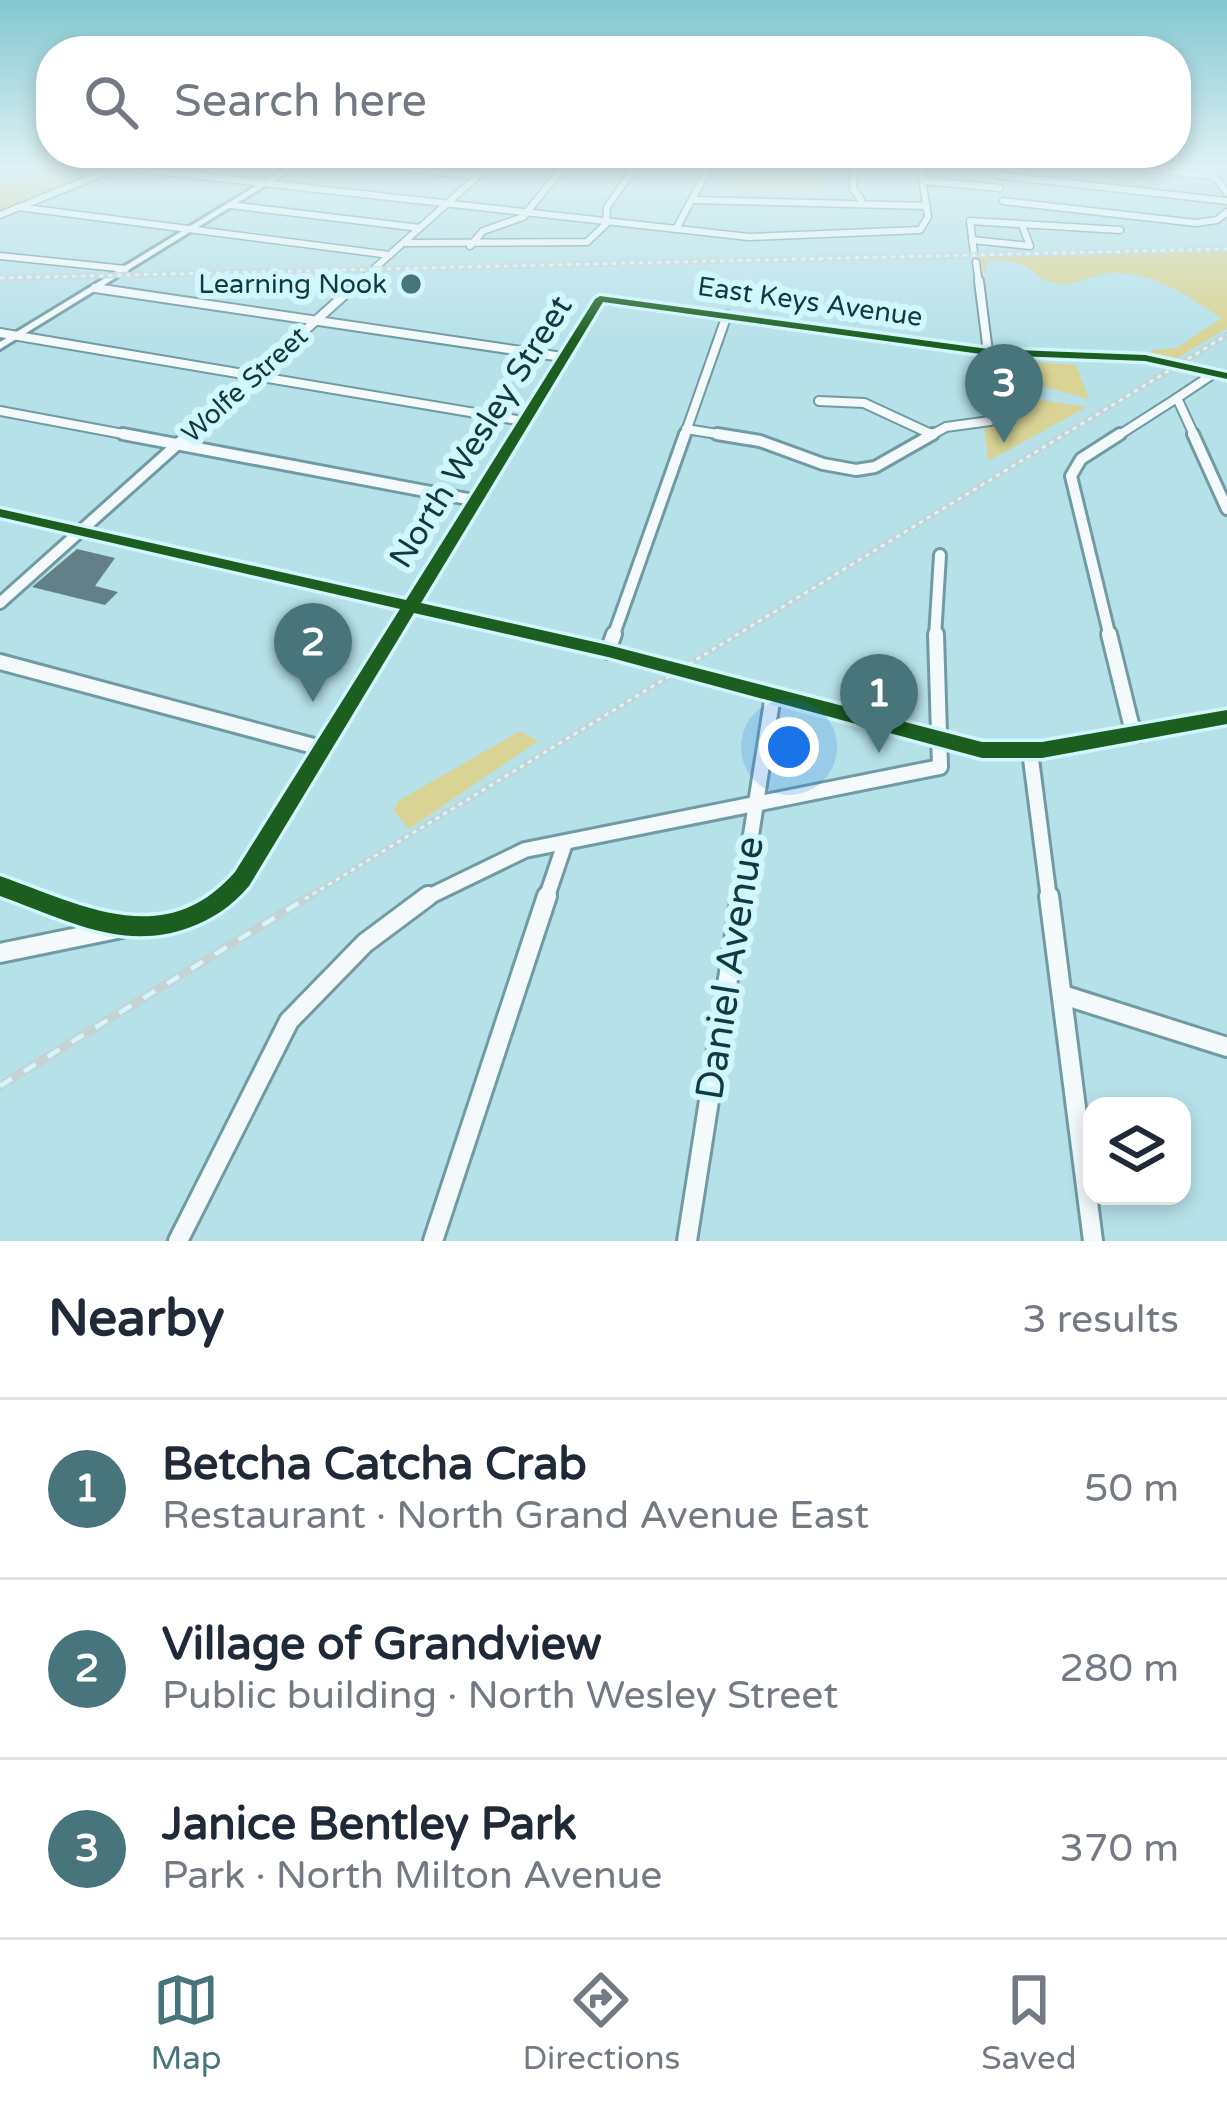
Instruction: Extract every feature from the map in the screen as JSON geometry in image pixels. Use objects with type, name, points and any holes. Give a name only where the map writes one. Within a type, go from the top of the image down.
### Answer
[{"type":"street","points":[[145,224],[390,255]]},
{"type":"street","points":[[0,346],[201,224]]},
{"type":"street","points":[[386,224],[421,228]]},
{"type":"street","name":"Wolfe Street","points":[[0,603],[425,224]]},
{"type":"street","points":[[470,246],[483,232],[501,224]]},
{"type":"street","points":[[404,243],[582,243],[596,237],[605,224]]},
{"type":"street","points":[[625,224],[773,237],[920,230],[927,224]]},
{"type":"street","points":[[676,229],[679,224]]},
{"type":"street","points":[[686,429],[760,441],[823,464],[856,470],[875,466],[960,422],[989,421],[988,352],[970,224]]},
{"type":"street","points":[[1014,224],[1120,230]]},
{"type":"street","points":[[972,240],[1030,246],[1022,225]]},
{"type":"street","points":[[0,256],[126,269]]},
{"type":"street","points":[[95,288],[562,356]]},
{"type":"street","name":"East Keys Avenue","points":[[600,299],[988,352],[1145,358],[1227,376]]},
{"type":"street","name":"North Wesley Street","points":[[123,927],[190,917],[223,902],[251,865],[600,299]]},
{"type":"street","points":[[608,651],[727,315]]},
{"type":"street","points":[[0,333],[523,421]]},
{"type":"street","points":[[1139,734],[1131,724],[1071,476],[1082,459],[1213,374]]},
{"type":"street","points":[[1177,398],[1227,509]]},
{"type":"street","points":[[819,401],[850,400],[875,406],[932,435]]},
{"type":"street","points":[[0,411],[473,500]]},
{"type":"street","points":[[0,513],[608,651],[982,750],[1030,751],[1227,717]]},
{"type":"street","points":[[178,1241],[290,1021],[311,993],[393,923],[461,874],[485,862],[565,843],[935,770],[943,759],[934,617],[940,555]]},
{"type":"street","points":[[0,662],[321,748]]},
{"type":"street","name":"Daniel Avenue","points":[[687,1241],[773,695]]},
{"type":"street","points":[[1030,751],[1094,1241]]},
{"type":"street","points":[[433,1241],[565,843]]},
{"type":"street","points":[[0,886],[123,927]]},
{"type":"street","points":[[0,953],[123,927]]},
{"type":"street","points":[[1063,995],[1227,1047]]},
{"type":"shaded area","points":[[1227,251],[1227,328],[1174,360],[1154,356],[1152,350],[1177,348],[1221,318],[1182,293],[1140,276],[1109,273],[1055,283],[1015,262],[987,261],[985,274],[979,257]]},
{"type":"shaded area","points":[[1009,360],[1076,365],[1089,399],[1037,385]]},
{"type":"shaded area","points":[[999,394],[1087,407],[988,461],[984,424],[999,415]]},
{"type":"shaded area","points":[[520,731],[538,741],[409,829],[394,811],[398,801]]},
{"type":"building","points":[[77,549],[115,558],[95,586],[118,592],[105,605],[32,587]]},
{"type":"railway","points":[[0,278],[1227,249]]},
{"type":"railway","points":[[305,899],[1227,335]]},
{"type":"railway","points":[[0,1086],[310,896]]},
{"type":"cycle path","points":[[0,886],[95,921],[125,927],[174,923],[232,891],[600,299],[988,352],[1145,358],[1227,376]]},
{"type":"cycle path","points":[[0,513],[608,651],[982,750],[1042,750],[1227,717]]},
{"type":"place","name":"Learning Nook","points":[[411,284]]},
{"type":"place","name":"Janice Bentley Park","points":[[1004,443]]},
{"type":"place","name":"Village of Grandview","points":[[313,702]]},
{"type":"place","name":"Betcha Catcha Crab","points":[[879,753]]}]
